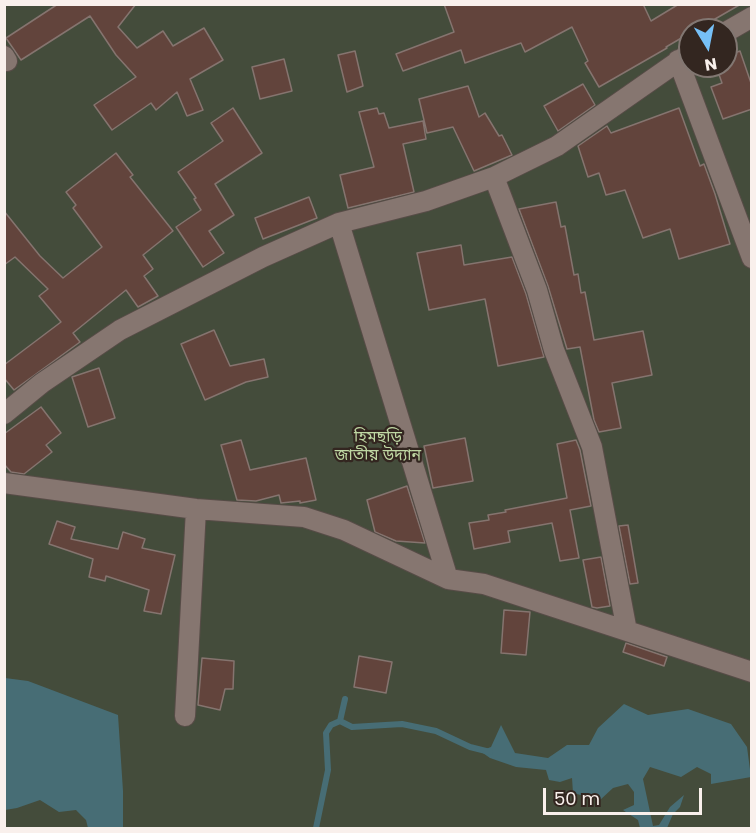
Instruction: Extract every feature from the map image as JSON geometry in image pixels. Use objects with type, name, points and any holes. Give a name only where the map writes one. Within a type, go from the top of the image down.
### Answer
[{"type":"street","points":[[738,25],[752,17]]},
{"type":"street","points":[[4,414],[42,383],[120,330],[263,257],[339,223],[426,201],[494,177],[557,146],[678,61]]},
{"type":"street","points":[[691,78],[752,258]]},
{"type":"street","points":[[494,177],[537,290],[554,350],[592,447],[627,632]]},
{"type":"street","points":[[339,223],[448,579]]},
{"type":"street","points":[[4,483],[196,509],[304,517],[344,530],[448,579],[484,584],[752,672]]},
{"type":"street","points":[[185,716],[196,509]]},
{"type":"green space","name":"হিমছড়ি জাতীয় উদ্যান","points":[[5,5],[751,5],[751,828],[5,828]]},
{"type":"water","points":[[5,678],[28,681],[118,715],[123,828],[88,828],[86,820],[76,810],[59,812],[40,800],[5,810]]},
{"type":"water","points":[[624,704],[648,715],[688,709],[731,724],[747,747],[751,777],[711,784],[711,774],[697,767],[681,777],[650,767],[643,779],[653,826],[659,825],[670,807],[684,795],[680,807],[673,814],[667,828],[640,828],[638,820],[623,810],[634,805],[634,792],[628,784],[613,788],[600,800],[573,793],[572,778],[560,782],[549,780],[546,770],[516,767],[490,758],[480,751],[491,747],[501,725],[515,753],[548,758],[567,745],[589,745],[598,728]]},
{"type":"building","points":[[58,4],[136,4],[118,27],[137,48],[163,31],[173,46],[204,28],[223,60],[190,79],[203,110],[187,116],[177,92],[156,110],[151,103],[112,130],[94,105],[136,77],[116,55],[90,16],[21,60],[6,38]]},
{"type":"building","points":[[444,4],[643,4],[651,21],[679,4],[741,4],[717,18],[678,18],[678,40],[599,87],[585,63],[588,61],[572,27],[525,52],[521,43],[465,63],[461,50],[403,71],[396,54],[454,32]]},
{"type":"building","points":[[355,51],[363,86],[347,92],[338,55]]},
{"type":"building","points":[[740,51],[752,86],[752,109],[723,119],[711,87],[722,83],[720,78],[738,78],[738,52]]},
{"type":"building","points":[[284,59],[292,91],[260,99],[252,67]]},
{"type":"building","points":[[583,84],[595,105],[558,131],[544,106]]},
{"type":"building","points":[[468,86],[479,117],[485,113],[499,136],[502,135],[512,155],[474,171],[453,127],[427,133],[419,99]]},
{"type":"building","points":[[233,108],[262,153],[215,184],[234,215],[209,231],[224,253],[203,267],[176,227],[201,210],[194,199],[196,198],[178,172],[223,141],[211,123]]},
{"type":"building","points":[[377,108],[379,114],[384,113],[389,128],[423,121],[426,139],[403,144],[414,192],[348,208],[340,175],[374,167],[359,112]]},
{"type":"building","points":[[679,108],[700,166],[704,164],[730,244],[679,259],[670,229],[643,238],[625,190],[606,195],[599,173],[588,177],[578,146],[607,126],[611,133]]},
{"type":"building","points":[[116,153],[133,175],[130,177],[173,231],[143,255],[153,269],[144,276],[158,296],[138,307],[126,290],[73,333],[80,342],[14,390],[4,378],[4,365],[61,322],[39,296],[48,289],[15,257],[4,265],[4,211],[40,256],[63,278],[102,247],[73,208],[76,205],[66,192]]},
{"type":"building","points":[[309,197],[317,218],[263,239],[255,218]]},
{"type":"building","points":[[556,202],[561,227],[565,226],[574,275],[578,274],[581,293],[585,292],[594,340],[643,331],[652,375],[612,383],[621,428],[599,432],[594,420],[580,347],[567,349],[548,286],[519,209]]},
{"type":"building","points":[[461,245],[464,265],[512,257],[526,294],[544,357],[498,366],[485,299],[429,310],[417,253]]},
{"type":"building","points":[[214,330],[230,366],[264,359],[268,377],[246,382],[205,400],[181,344]]},
{"type":"building","points":[[99,368],[115,418],[88,427],[72,377]]},
{"type":"building","points":[[41,407],[61,433],[46,445],[52,452],[24,474],[11,472],[4,464],[4,434]]},
{"type":"building","points":[[465,438],[473,481],[433,488],[424,446]]},
{"type":"building","points":[[241,440],[250,470],[306,458],[316,500],[281,503],[279,495],[256,501],[237,500],[221,445]]},
{"type":"building","points":[[576,440],[591,506],[570,510],[579,558],[560,561],[552,523],[508,531],[510,542],[474,549],[469,523],[489,520],[488,515],[506,512],[505,510],[567,498],[557,444]]},
{"type":"building","points":[[407,486],[425,543],[396,541],[375,532],[367,500]]},
{"type":"building","points":[[57,521],[75,527],[71,539],[118,549],[123,532],[145,539],[142,548],[175,555],[161,614],[144,611],[149,590],[106,576],[105,581],[89,577],[93,559],[49,544]]},
{"type":"building","points":[[628,525],[638,583],[630,584],[619,526]]},
{"type":"building","points":[[601,557],[610,606],[597,608],[592,607],[583,560]]},
{"type":"building","points":[[504,610],[530,612],[526,655],[501,653]]},
{"type":"building","points":[[626,643],[667,657],[664,666],[623,652]]},
{"type":"building","points":[[359,656],[392,662],[386,693],[354,687]]},
{"type":"building","points":[[202,658],[234,661],[233,689],[225,689],[220,710],[198,705]]},
{"type":"waterway","points":[[340,721],[345,699]]},
{"type":"waterway","points":[[316,828],[328,770],[326,733],[331,725],[340,721],[352,727],[402,724],[436,731],[470,747],[490,752]]}]
